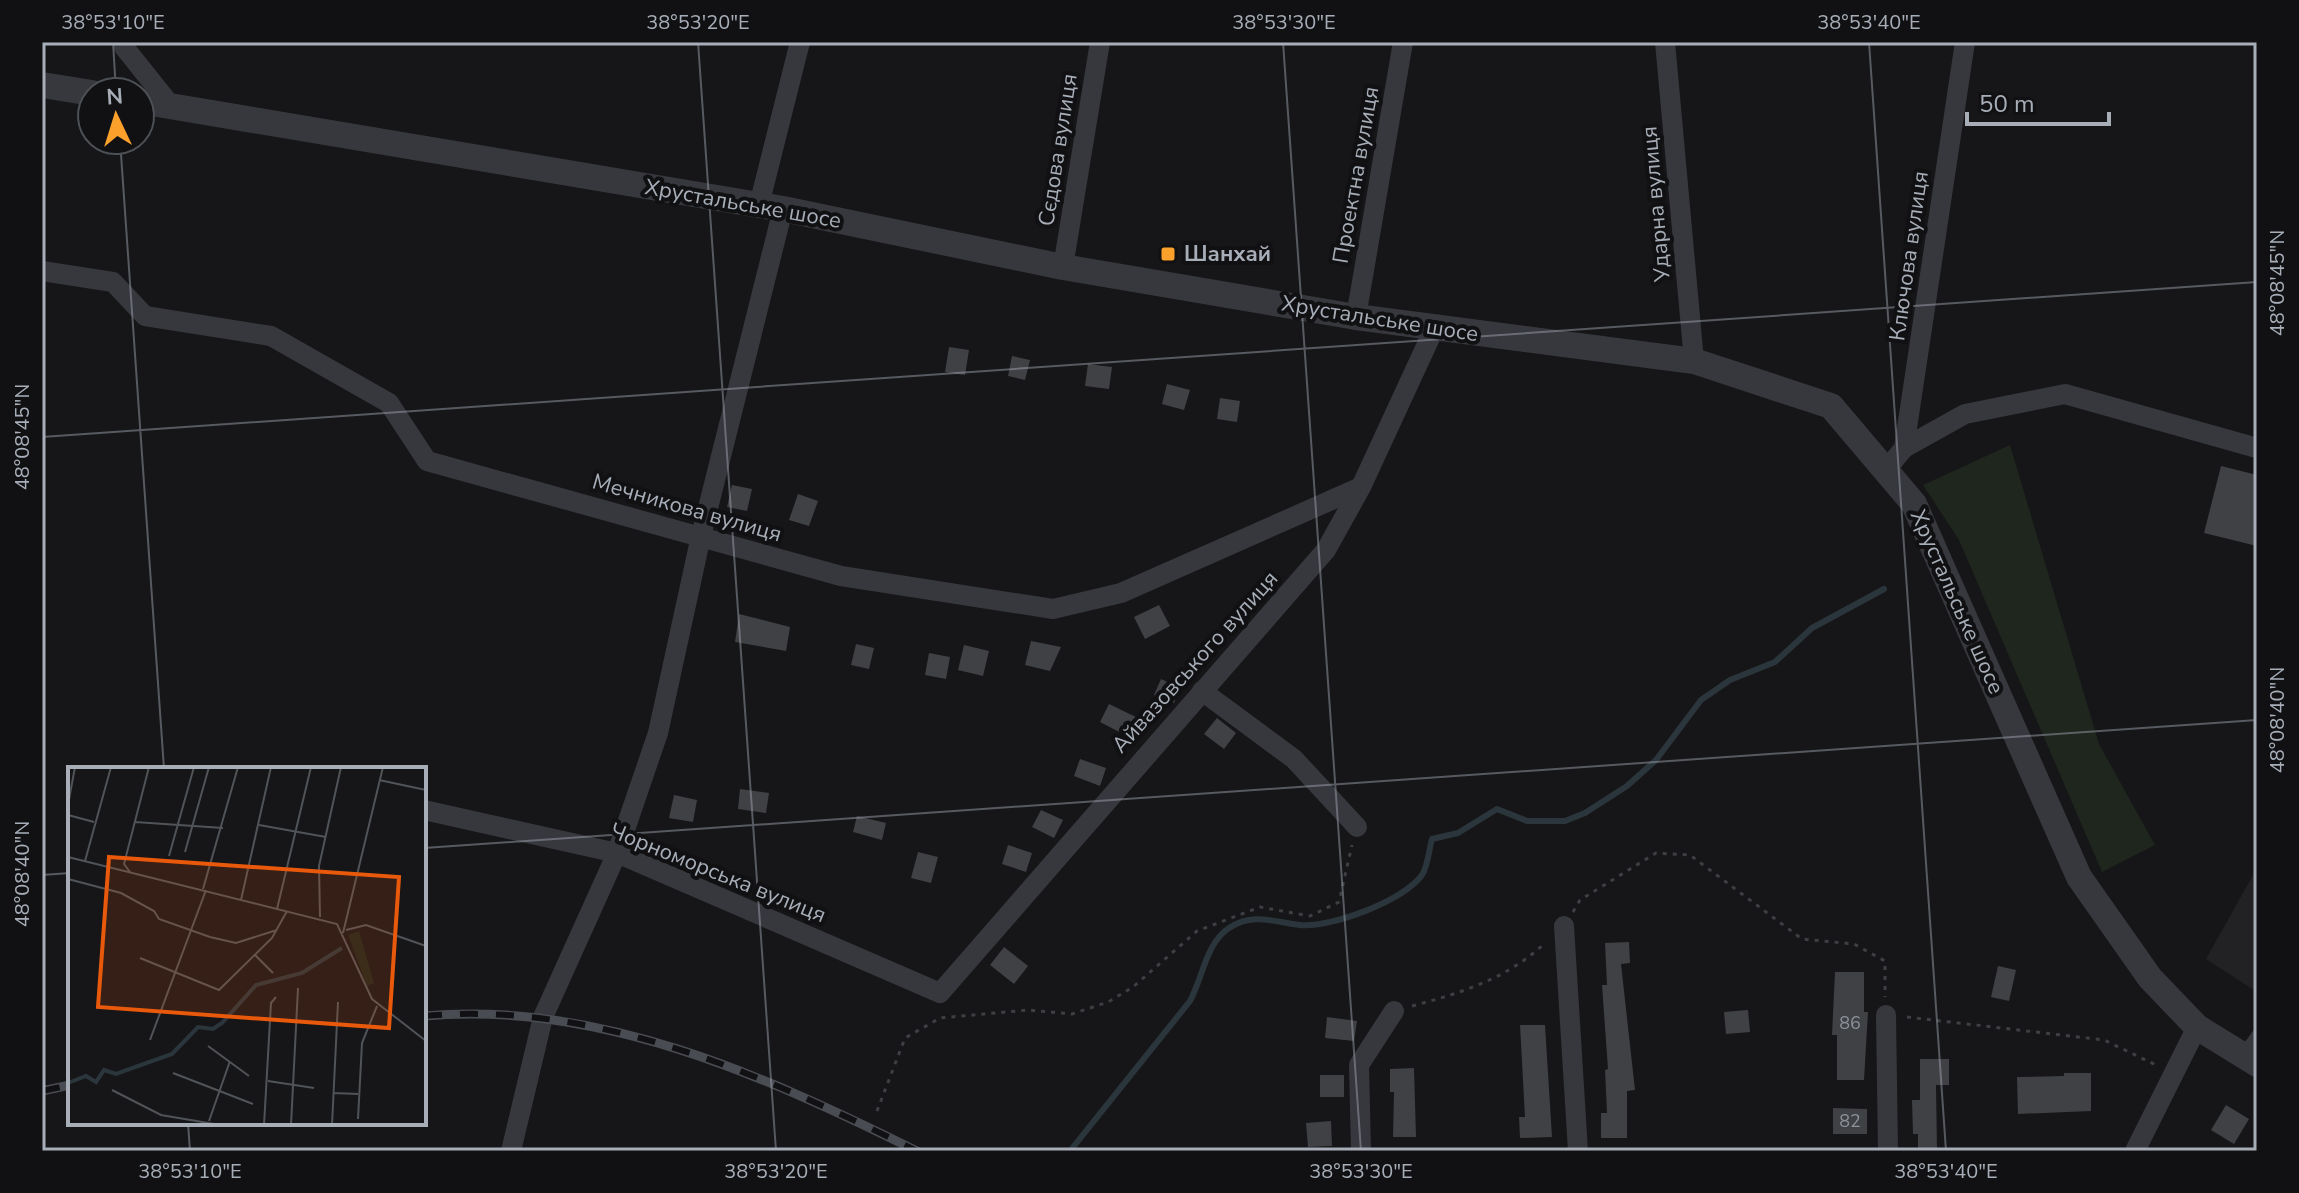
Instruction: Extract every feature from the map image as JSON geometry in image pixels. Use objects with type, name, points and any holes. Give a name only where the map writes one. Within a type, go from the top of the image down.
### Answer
[{"type":"street","points":[[125,42],[124,47],[172,107]]},
{"type":"street","points":[[511,1151],[543,1017],[617,853],[658,733],[771,207],[800,42]]},
{"type":"street","name":"Сєдова вулиця","points":[[1063,267],[1100,42]]},
{"type":"street","name":"Проектна вулиця","points":[[1356,317],[1403,42]]},
{"type":"street","name":"Ударна вулиця","points":[[1665,42],[1694,361]]},
{"type":"street","name":"Ключова вулиця","points":[[1904,448],[1965,42]]},
{"type":"street","points":[[42,85],[76,90]]},
{"type":"street","name":"Хрустальське шосе","points":[[156,104],[771,207],[1063,267],[1356,317],[1694,361],[1831,406],[1914,504],[2079,877],[2150,978],[2197,1027],[2252,1051]]},
{"type":"street","name":"Мечникова вулиця","points":[[42,271],[113,282],[145,316],[271,336],[389,403],[427,461],[841,576],[1053,609],[1121,593],[1361,487]]},
{"type":"street","name":"Айвазовського вулиця","points":[[940,993],[1326,550],[1361,487],[1434,329]]},
{"type":"street","points":[[1886,470],[1904,448],[1965,414],[2065,394],[2257,448]]},
{"type":"street","points":[[1202,691],[1294,759],[1357,827]]},
{"type":"street","name":"Чорноморська вулиця","points":[[426,810],[617,853],[940,993]]},
{"type":"street","points":[[1564,926],[1578,1151]]},
{"type":"street","points":[[1361,1151],[1359,1065],[1394,1011]]},
{"type":"street","points":[[1886,1015],[1888,1151]]},
{"type":"street","points":[[2135,1151],[2197,1027]]},
{"type":"path","points":[[877,1111],[905,1038],[940,1018],[1028,1010],[1072,1014],[1108,1002],[1133,987],[1197,931],[1260,907],[1310,916],[1339,902],[1357,827]]},
{"type":"path","points":[[1394,1011],[1474,989],[1526,961],[1564,926],[1580,900],[1656,853],[1690,855],[1802,939],[1854,944],[1885,961],[1886,1015],[2104,1040],[2174,1074]]},
{"type":"shaded area","points":[[2010,445],[2099,744],[2155,845],[2102,872],[1959,540],[1923,485]]},
{"type":"shaded area","points":[[2257,868],[2257,992],[2206,959]]},
{"type":"building","points":[[949,347],[969,350],[965,375],[945,372]]},
{"type":"building","points":[[1012,356],[1030,360],[1025,380],[1008,376]]},
{"type":"building","points":[[1088,364],[1112,367],[1109,389],[1085,386]]},
{"type":"building","points":[[1167,384],[1190,390],[1184,410],[1162,404]]},
{"type":"building","points":[[1220,398],[1240,401],[1237,422],[1217,419]]},
{"type":"building","points":[[2221,466],[2257,475],[2257,546],[2204,533]]},
{"type":"building","points":[[732,485],[752,489],[747,511],[727,507]]},
{"type":"building","points":[[798,494],[818,501],[809,526],[789,520]]},
{"type":"building","points":[[1159,605],[1170,626],[1145,639],[1134,617]]},
{"type":"building","points":[[739,614],[790,627],[786,651],[735,642]]},
{"type":"building","points":[[1031,641],[1061,647],[1050,671],[1025,665]]},
{"type":"building","points":[[856,644],[874,648],[869,669],[851,665]]},
{"type":"building","points":[[964,645],[989,651],[983,676],[958,670]]},
{"type":"building","points":[[929,653],[950,657],[946,679],[925,675]]},
{"type":"building","points":[[1161,679],[1181,688],[1174,703],[1154,695]]},
{"type":"building","points":[[1109,704],[1136,717],[1127,736],[1100,722]]},
{"type":"building","points":[[1217,718],[1236,733],[1224,749],[1204,734]]},
{"type":"building","points":[[1080,759],[1106,768],[1100,786],[1074,776]]},
{"type":"building","points":[[740,789],[769,793],[766,813],[738,809]]},
{"type":"building","points":[[674,795],[697,800],[693,822],[669,818]]},
{"type":"building","points":[[1041,810],[1063,820],[1054,838],[1032,827]]},
{"type":"building","points":[[857,816],[886,823],[882,840],[853,832]]},
{"type":"building","points":[[1008,845],[1032,853],[1026,872],[1002,864]]},
{"type":"building","points":[[918,852],[938,857],[931,883],[911,878]]},
{"type":"building","points":[[1629,942],[1630,963],[1621,964],[1635,1090],[1627,1091],[1627,1138],[1601,1138],[1601,1113],[1607,1113],[1605,1070],[1608,1069],[1602,985],[1607,985],[1605,943]]},
{"type":"building","points":[[1004,947],[1028,966],[1014,984],[990,965]]},
{"type":"building","points":[[1998,966],[2016,970],[2009,1001],[1991,997]]},
{"type":"building","points":[[1835,972],[1864,972],[1864,1012],[1868,1012],[1864,1080],[1837,1080],[1837,1035],[1832,1035]]},
{"type":"building","points":[[1748,1010],[1750,1032],[1726,1034],[1724,1012]]},
{"type":"building","points":[[1327,1017],[1357,1021],[1354,1041],[1325,1038]]},
{"type":"building","points":[[1520,1025],[1545,1025],[1552,1137],[1520,1138],[1519,1117],[1525,1117]]},
{"type":"building","points":[[1920,1059],[1949,1059],[1949,1085],[1936,1085],[1937,1151],[1918,1151],[1918,1134],[1913,1134],[1912,1100],[1920,1100]]},
{"type":"building","points":[[1414,1068],[1416,1137],[1393,1137],[1394,1092],[1390,1092],[1390,1069]]},
{"type":"building","points":[[2064,1073],[2091,1073],[2091,1111],[2018,1114],[2017,1077],[2064,1076]]},
{"type":"building","points":[[1320,1075],[1344,1075],[1344,1097],[1320,1097]]},
{"type":"building","points":[[2226,1105],[2249,1119],[2234,1144],[2211,1130]]},
{"type":"building","points":[[1833,1108],[1867,1109],[1867,1134],[1833,1134]]},
{"type":"building","points":[[1331,1121],[1332,1146],[1308,1147],[1306,1123]]},
{"type":"waterway","points":[[1070,1151],[1190,1001],[1210,951],[1229,928],[1255,919],[1313,925],[1366,911],[1413,885],[1422,875],[1432,839],[1458,833],[1497,809],[1527,821],[1565,821],[1585,813],[1627,786],[1656,760],[1701,700],[1730,680],[1775,662],[1812,628],[1884,589]]},
{"type":"railway","points":[[426,1016],[489,1014],[553,1020],[616,1032],[679,1049],[801,1096],[917,1151]]},
{"type":"railway","points":[[42,1091],[68,1085]]},
{"type":"place","name":"Шанхай","points":[[1168,254]]}]
